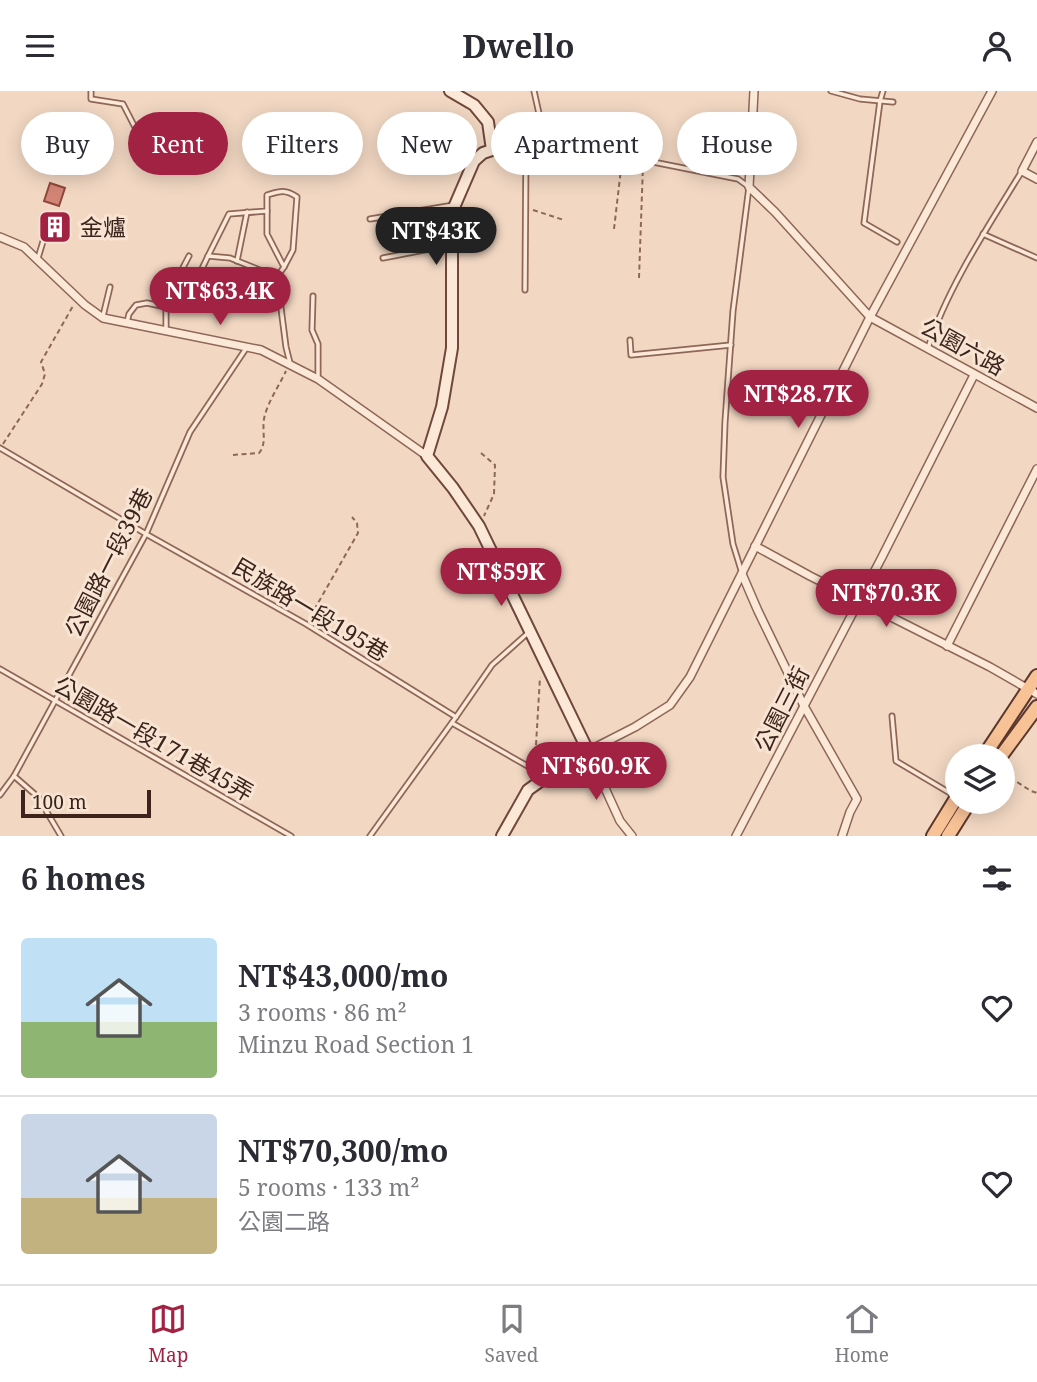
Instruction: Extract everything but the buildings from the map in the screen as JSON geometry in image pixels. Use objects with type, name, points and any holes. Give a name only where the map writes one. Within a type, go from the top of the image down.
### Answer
[{"type":"main road","points":[[993,744],[1033,691],[1037,676]]},
{"type":"main road","points":[[1011,744],[1037,707]]},
{"type":"main road","points":[[933,836],[947,814]]},
{"type":"main road","points":[[948,836],[962,814]]},
{"type":"street","points":[[450,91],[474,105],[488,122],[491,143]]},
{"type":"street","points":[[749,187],[754,91]]},
{"type":"street","points":[[502,836],[528,790],[588,751],[670,705],[690,677],[870,317],[992,91]]},
{"type":"street","points":[[1037,142],[1022,171],[1037,179]]},
{"type":"street","points":[[427,456],[442,407],[452,348],[452,222],[455,205],[474,161],[482,153],[491,150]]},
{"type":"street","name":"公園六路","points":[[749,187],[870,317],[1037,408]]},
{"type":"street","points":[[1,238],[24,247],[103,319],[261,350],[318,379],[427,456],[479,526],[620,821],[632,836]]},
{"type":"street","name":"公園三街","points":[[736,836],[974,375]]},
{"type":"street","points":[[947,646],[1037,469]]},
{"type":"street","points":[[755,546],[1033,691]]},
{"type":"street","points":[[742,574],[804,706],[858,799],[850,812],[842,836]]},
{"type":"lane","points":[[91,91],[91,99],[123,104],[128,114]]},
{"type":"lane","points":[[534,91],[539,112]]},
{"type":"lane","points":[[831,91],[860,99],[893,101]]},
{"type":"lane","points":[[883,91],[864,223],[897,241]]},
{"type":"lane","points":[[663,164],[738,179],[749,187],[733,310],[723,477],[733,544],[742,574]]},
{"type":"lane","points":[[928,348],[934,330],[983,235],[1022,171]]},
{"type":"lane","points":[[525,290],[526,175]]},
{"type":"lane","points":[[284,267],[267,234],[267,195],[280,191],[289,192],[296,197],[293,250],[284,267],[277,277],[285,347],[290,363]]},
{"type":"lane","points":[[370,219],[455,205]]},
{"type":"lane","points":[[177,279],[199,275],[229,213],[267,211]]},
{"type":"lane","points":[[237,261],[247,212]]},
{"type":"lane","points":[[37,260],[51,215]]},
{"type":"lane","points":[[983,235],[1037,258]]},
{"type":"lane","points":[[383,258],[452,245]]},
{"type":"lane","points":[[166,330],[166,295],[188,256]]},
{"type":"lane","points":[[208,256],[230,258],[277,277]]},
{"type":"lane","points":[[103,319],[110,287]]},
{"type":"lane","points":[[313,296],[312,330],[318,344],[318,379]]},
{"type":"lane","points":[[126,323],[136,305],[147,303],[166,307]]},
{"type":"lane","points":[[630,340],[631,355],[731,345]]},
{"type":"lane","name":"公園路一段39巷","points":[[0,795],[14,776],[146,534],[190,432],[247,347]]},
{"type":"lane","name":"民族路一段195巷","points":[[0,448],[306,624],[456,717]]},
{"type":"lane","points":[[370,836],[492,665],[530,631]]},
{"type":"lane","name":"公園路一段171巷45弄","points":[[0,669],[290,836]]},
{"type":"lane","points":[[892,716],[896,761],[945,790]]},
{"type":"lane","points":[[452,723],[546,777]]},
{"type":"lane","points":[[14,776],[38,797],[61,836]]},
{"type":"path","points":[[614,229],[621,175]]},
{"type":"path","points":[[639,278],[642,175]]},
{"type":"path","points":[[526,208],[564,220]]},
{"type":"path","points":[[0,448],[43,384],[45,374],[41,362],[77,298]]},
{"type":"path","points":[[233,455],[259,453],[263,449],[264,419],[290,363]]},
{"type":"path","points":[[479,526],[494,494],[495,465],[481,453]]},
{"type":"path","points":[[306,624],[358,533],[357,523],[352,517]]},
{"type":"path","points":[[534,770],[541,653]]},
{"type":"path","points":[[1015,781],[1037,793]]},
{"type":"place","name":"金爐","points":[[55,227]]}]
